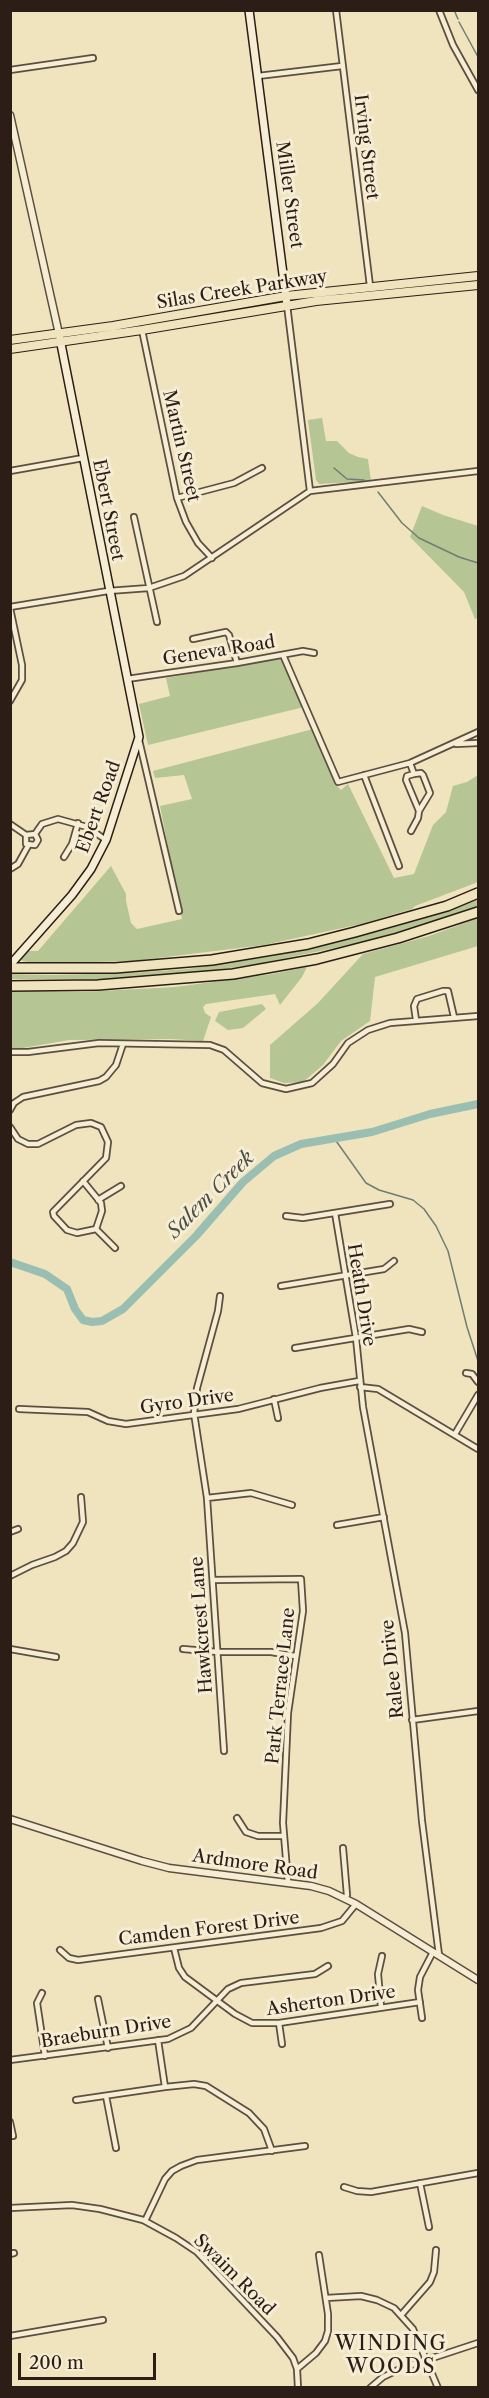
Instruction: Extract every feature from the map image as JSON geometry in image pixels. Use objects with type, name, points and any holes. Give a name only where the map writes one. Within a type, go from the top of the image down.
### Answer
[{"type":"highway","points":[[10,967],[115,968],[212,960],[308,944],[355,933],[447,906],[478,894]]},
{"type":"highway","points":[[10,986],[98,985],[233,974],[337,954],[398,938],[478,912]]},
{"type":"main road","name":"Miller Street","points":[[249,10],[287,305]]},
{"type":"main road","name":"Silas Creek Parkway","points":[[10,349],[286,296],[478,276]]},
{"type":"main road","name":"Silas Creek Parkway","points":[[10,340],[142,330],[287,305],[478,285]]},
{"type":"main road","name":"Ebert Street","points":[[59,338],[139,737]]},
{"type":"main road","name":"Ebert Road","points":[[10,967],[72,895],[91,869],[106,840],[139,737]]},
{"type":"street","name":"Irving Street","points":[[336,10],[370,286]]},
{"type":"street","points":[[439,10],[453,45],[478,90]]},
{"type":"street","points":[[10,70],[93,58]]},
{"type":"street","points":[[258,76],[342,66]]},
{"type":"street","name":"Ebert Street","points":[[10,115],[59,338]]},
{"type":"street","name":"Miller Street","points":[[287,305],[310,491]]},
{"type":"street","name":"Martin Street","points":[[142,330],[177,498],[194,536],[212,558]]},
{"type":"street","points":[[10,471],[83,458]]},
{"type":"street","points":[[177,498],[234,483],[262,468]]},
{"type":"street","points":[[10,701],[22,680],[22,665],[10,607],[108,591],[149,588],[184,576],[310,491],[478,471]]},
{"type":"street","points":[[134,517],[157,622]]},
{"type":"street","points":[[193,639],[226,632],[229,635],[237,663]]},
{"type":"street","points":[[10,645],[18,644]]},
{"type":"street","name":"Geneva Road","points":[[127,679],[303,651],[314,653]]},
{"type":"street","points":[[283,655],[338,782],[410,763],[478,732]]},
{"type":"street","name":"Ebert Street","points":[[139,737],[179,911]]},
{"type":"street","points":[[453,744],[478,742]]},
{"type":"street","points":[[410,763],[414,774]]},
{"type":"street","points":[[411,831],[419,811],[430,794],[421,773],[407,776],[406,780],[419,811]]},
{"type":"street","points":[[364,775],[399,866]]},
{"type":"street","points":[[10,869],[18,864],[28,846],[37,843],[35,834],[42,824],[52,819],[78,823],[106,840]]},
{"type":"street","points":[[64,857],[72,844],[78,823]]},
{"type":"street","points":[[10,824],[26,835],[35,834]]},
{"type":"street","points":[[26,835],[24,841],[28,846]]},
{"type":"street","points":[[416,1020],[414,1006],[417,999],[443,991],[448,991],[454,1017]]},
{"type":"street","points":[[10,1052],[28,1052],[99,1043],[210,1045],[224,1050],[262,1083],[286,1089],[312,1083],[333,1064],[348,1043],[368,1030],[390,1023],[478,1016]]},
{"type":"street","points":[[11,1108],[22,1097],[99,1081],[106,1077],[116,1065],[123,1044]]},
{"type":"street","points":[[10,1127],[18,1139],[28,1144],[46,1142],[76,1125],[92,1123],[106,1134],[108,1142],[106,1158],[53,1212],[67,1230],[77,1233],[96,1229]]},
{"type":"street","points":[[84,1181],[98,1200],[102,1211],[96,1229]]},
{"type":"street","points":[[98,1200],[121,1186]]},
{"type":"street","points":[[286,1216],[303,1218],[390,1204]]},
{"type":"street","name":"Heath Drive","points":[[334,1213],[356,1338],[359,1384]]},
{"type":"street","points":[[96,1229],[115,1248]]},
{"type":"street","points":[[281,1286],[384,1269],[394,1261]]},
{"type":"street","name":"Hawkcrest Lane","points":[[220,1296],[197,1388],[195,1413],[207,1498],[224,1751]]},
{"type":"street","points":[[295,1348],[409,1329],[422,1332]]},
{"type":"street","points":[[466,1373],[472,1374],[478,1382]]},
{"type":"street","name":"Gyro Drive","points":[[19,1408],[88,1412],[108,1421],[126,1424],[238,1409],[274,1399],[359,1384],[378,1389],[478,1449]]},
{"type":"street","name":"Ralee Drive","points":[[359,1384],[405,1633],[436,1954]]},
{"type":"street","points":[[455,1434],[478,1395]]},
{"type":"street","points":[[274,1399],[278,1418]]},
{"type":"street","points":[[207,1498],[251,1493],[292,1504]]},
{"type":"street","points":[[10,1576],[66,1551],[73,1543],[83,1522],[81,1497]]},
{"type":"street","points":[[337,1525],[384,1517]]},
{"type":"street","points":[[10,1532],[18,1529]]},
{"type":"street","name":"Park Terrace Lane","points":[[213,1580],[301,1579],[303,1611],[288,1713],[284,1836],[288,1882]]},
{"type":"street","points":[[10,1649],[56,1657]]},
{"type":"street","points":[[183,1649],[218,1652],[271,1652],[295,1656]]},
{"type":"street","points":[[412,1720],[478,1711]]},
{"type":"street","points":[[237,1818],[246,1832],[258,1836],[284,1836]]},
{"type":"street","name":"Ardmore Road","points":[[10,1819],[142,1862],[169,1868],[320,1888],[356,1904],[478,1980]]},
{"type":"street","points":[[343,1848],[347,1895],[345,1898]]},
{"type":"street","name":"Camden Forest Drive","points":[[60,1950],[64,1956],[73,1960],[329,1927],[348,1916],[356,1904]]},
{"type":"street","name":"Asherton Drive","points":[[174,1948],[179,1968],[185,1977],[235,2014],[252,2023],[279,2024],[420,2002]]},
{"type":"street","points":[[422,2018],[418,1990],[420,1977],[436,1954]]},
{"type":"street","points":[[381,2007],[378,1974],[382,1956]]},
{"type":"street","name":"Braeburn Drive","points":[[10,2061],[168,2038],[191,2028],[215,2000],[228,1989],[241,1983],[315,1974],[328,1966]]},
{"type":"street","points":[[42,1993],[37,2003],[45,2056]]},
{"type":"street","points":[[98,1999],[108,2048]]},
{"type":"street","points":[[279,2024],[282,2044]]},
{"type":"street","points":[[158,2040],[165,2087]]},
{"type":"street","points":[[76,2100],[194,2084],[214,2089],[257,2121],[264,2129],[272,2151]]},
{"type":"street","points":[[106,2096],[116,2148]]},
{"type":"street","points":[[10,2122],[13,2136]]},
{"type":"street","points":[[145,2221],[165,2179],[181,2166],[197,2160],[305,2146]]},
{"type":"street","points":[[344,2187],[357,2192],[371,2192],[478,2173]]},
{"type":"street","points":[[420,2183],[429,2227]]},
{"type":"street","name":"Swaim Road","points":[[10,2208],[72,2205],[118,2212],[145,2221],[197,2252],[277,2337],[293,2358],[297,2369],[298,2388]]},
{"type":"street","points":[[402,2314],[430,2282],[436,2262],[436,2250]]},
{"type":"street","points":[[297,2369],[316,2353],[327,2335],[329,2325],[319,2255]]},
{"type":"street","points":[[326,2298],[353,2295],[369,2297],[387,2304],[402,2314],[413,2329],[438,2388]]},
{"type":"street","points":[[10,2336],[104,2320]]},
{"type":"street","points":[[370,2388],[383,2377],[425,2359],[478,2343]]},
{"type":"green space","points":[[322,418],[326,441],[337,441],[349,453],[368,459],[371,481],[319,484],[316,480],[308,420]]},
{"type":"green space","points":[[422,506],[478,526],[478,618],[475,619],[464,592],[410,537]]},
{"type":"green space","points":[[282,658],[304,707],[148,745],[139,704],[170,696],[166,678]]},
{"type":"green space","points":[[313,729],[338,787],[341,790],[348,784],[394,878],[414,874],[433,825],[446,812],[453,786],[467,782],[478,775],[478,882],[412,909],[361,924],[264,945],[133,961],[30,963],[20,960],[27,951],[38,951],[111,866],[126,894],[131,923],[137,929],[182,919],[160,806],[192,799],[184,775],[155,778],[153,771]]},
{"type":"green space","points":[[478,900],[478,906],[364,942],[257,964],[127,979],[11,979],[11,974],[129,973],[187,969],[272,956],[388,929]]},
{"type":"green space","points":[[478,918],[478,946],[375,977],[370,1021],[341,1041],[323,1065],[303,1082],[284,1083],[270,1078],[270,1045],[318,1003],[363,954],[429,936]]},
{"type":"green space","points":[[307,967],[280,1005],[275,994],[206,1004],[203,1007],[205,1013],[211,1017],[203,1041],[69,1040],[11,1050],[11,991],[82,992],[175,987]]},
{"type":"green space","points":[[262,1004],[266,1009],[243,1028],[228,1030],[215,1021],[219,1012]]},
{"type":"waterway","points":[[454,10],[458,19]]},
{"type":"waterway","points":[[459,22],[478,57]]},
{"type":"waterway","points":[[334,468],[347,479],[364,480]]},
{"type":"waterway","points":[[378,492],[402,523],[419,538],[459,557],[478,563]]},
{"type":"waterway","name":"Salem Creek","points":[[10,1262],[45,1274],[67,1289],[75,1309],[83,1320],[102,1321],[123,1309],[196,1236],[243,1182],[274,1156],[301,1144],[372,1132],[430,1114],[478,1104]]},
{"type":"waterway","points":[[334,1138],[366,1183],[379,1190],[413,1200],[424,1209],[436,1226],[448,1251],[478,1361]]},
{"type":"district","name":"WINDING WOODS","points":[[391,2356]]}]
